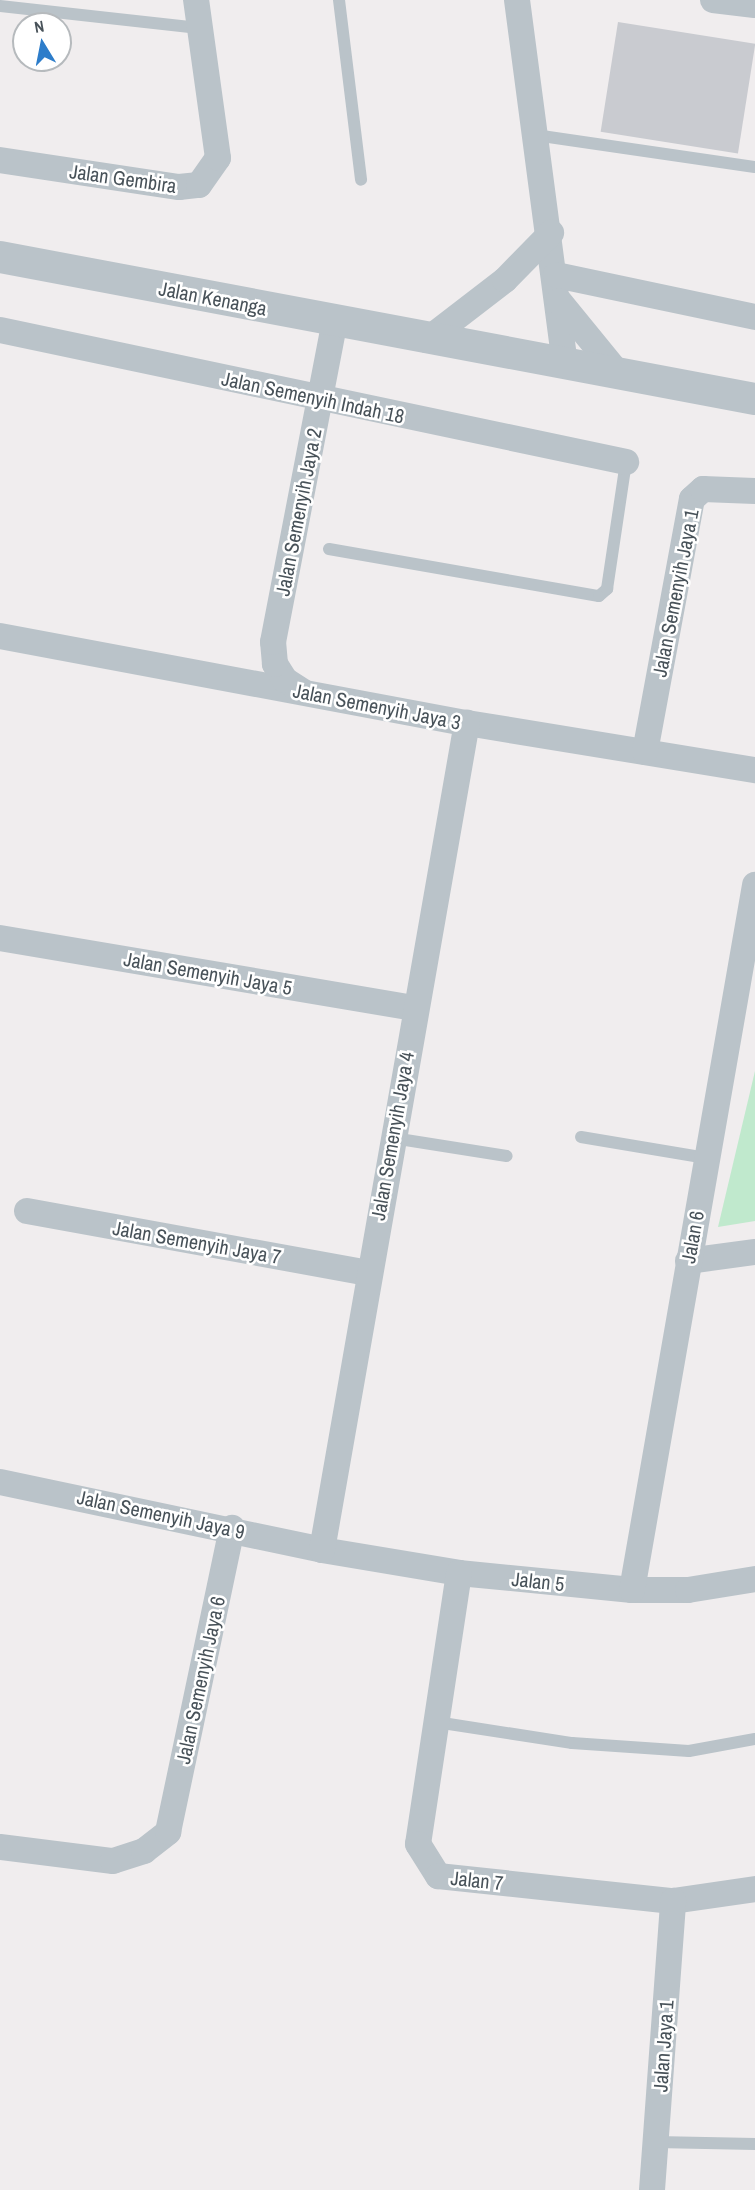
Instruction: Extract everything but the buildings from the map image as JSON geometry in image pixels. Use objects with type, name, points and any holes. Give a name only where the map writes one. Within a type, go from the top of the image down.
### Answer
[{"type":"street","name":"Jalan Gembira","points":[[0,160],[179,187],[199,185],[218,158],[196,0]]},
{"type":"street","points":[[517,0],[534,135],[551,232],[565,365]]},
{"type":"street","points":[[713,0],[755,5]]},
{"type":"street","points":[[427,340],[505,280],[551,232]]},
{"type":"street","name":"Jalan Kenanga","points":[[0,257],[427,340],[617,372],[755,399]]},
{"type":"street","points":[[556,275],[755,317]]},
{"type":"street","points":[[560,301],[617,372]]},
{"type":"street","name":"Jalan Semenyih Jaya 2","points":[[302,691],[285,681],[275,664],[273,642],[335,321]]},
{"type":"street","name":"Jalan Semenyih Indah 18","points":[[0,330],[626,462]]},
{"type":"street","name":"Jalan Semenyih Jaya 1","points":[[645,752],[692,499],[703,489],[755,491]]},
{"type":"street","name":"Jalan Semenyih Jaya 3","points":[[0,636],[467,723],[755,770]]},
{"type":"street","name":"Jalan Semenyih Jaya 4","points":[[322,1550],[367,1273],[467,723]]},
{"type":"street","name":"Jalan 6","points":[[632,1590],[755,885]]},
{"type":"street","name":"Jalan Semenyih Jaya 5","points":[[0,938],[415,1008]]},
{"type":"street","name":"Jalan Semenyih Jaya 7","points":[[27,1211],[367,1273]]},
{"type":"street","points":[[688,1261],[755,1251]]},
{"type":"street","name":"Jalan Semenyih Jaya 9","points":[[0,1482],[232,1528],[322,1550]]},
{"type":"street","name":"Jalan Semenyih Jaya 6","points":[[0,1847],[113,1861],[144,1851],[168,1833],[232,1528]]},
{"type":"street","name":"Jalan 5","points":[[322,1550],[459,1573],[632,1590],[688,1590],[755,1579]]},
{"type":"street","name":"Jalan 7","points":[[459,1573],[418,1844],[438,1876],[673,1901],[755,1889]]},
{"type":"street","name":"Jalan Jaya 1","points":[[652,2190],[673,1901]]},
{"type":"lane","points":[[339,0],[362,180]]},
{"type":"lane","points":[[0,6],[199,28]]},
{"type":"lane","points":[[534,135],[755,167]]},
{"type":"lane","points":[[328,549],[599,596],[607,589],[626,462]]},
{"type":"lane","points":[[392,1137],[507,1156]]},
{"type":"lane","points":[[581,1137],[706,1158]]},
{"type":"lane","points":[[436,1722],[572,1743],[689,1751],[755,1739]]},
{"type":"lane","points":[[656,2142],[755,2144]]},
{"type":"green space","points":[[755,1071],[755,1221],[718,1227]]}]
